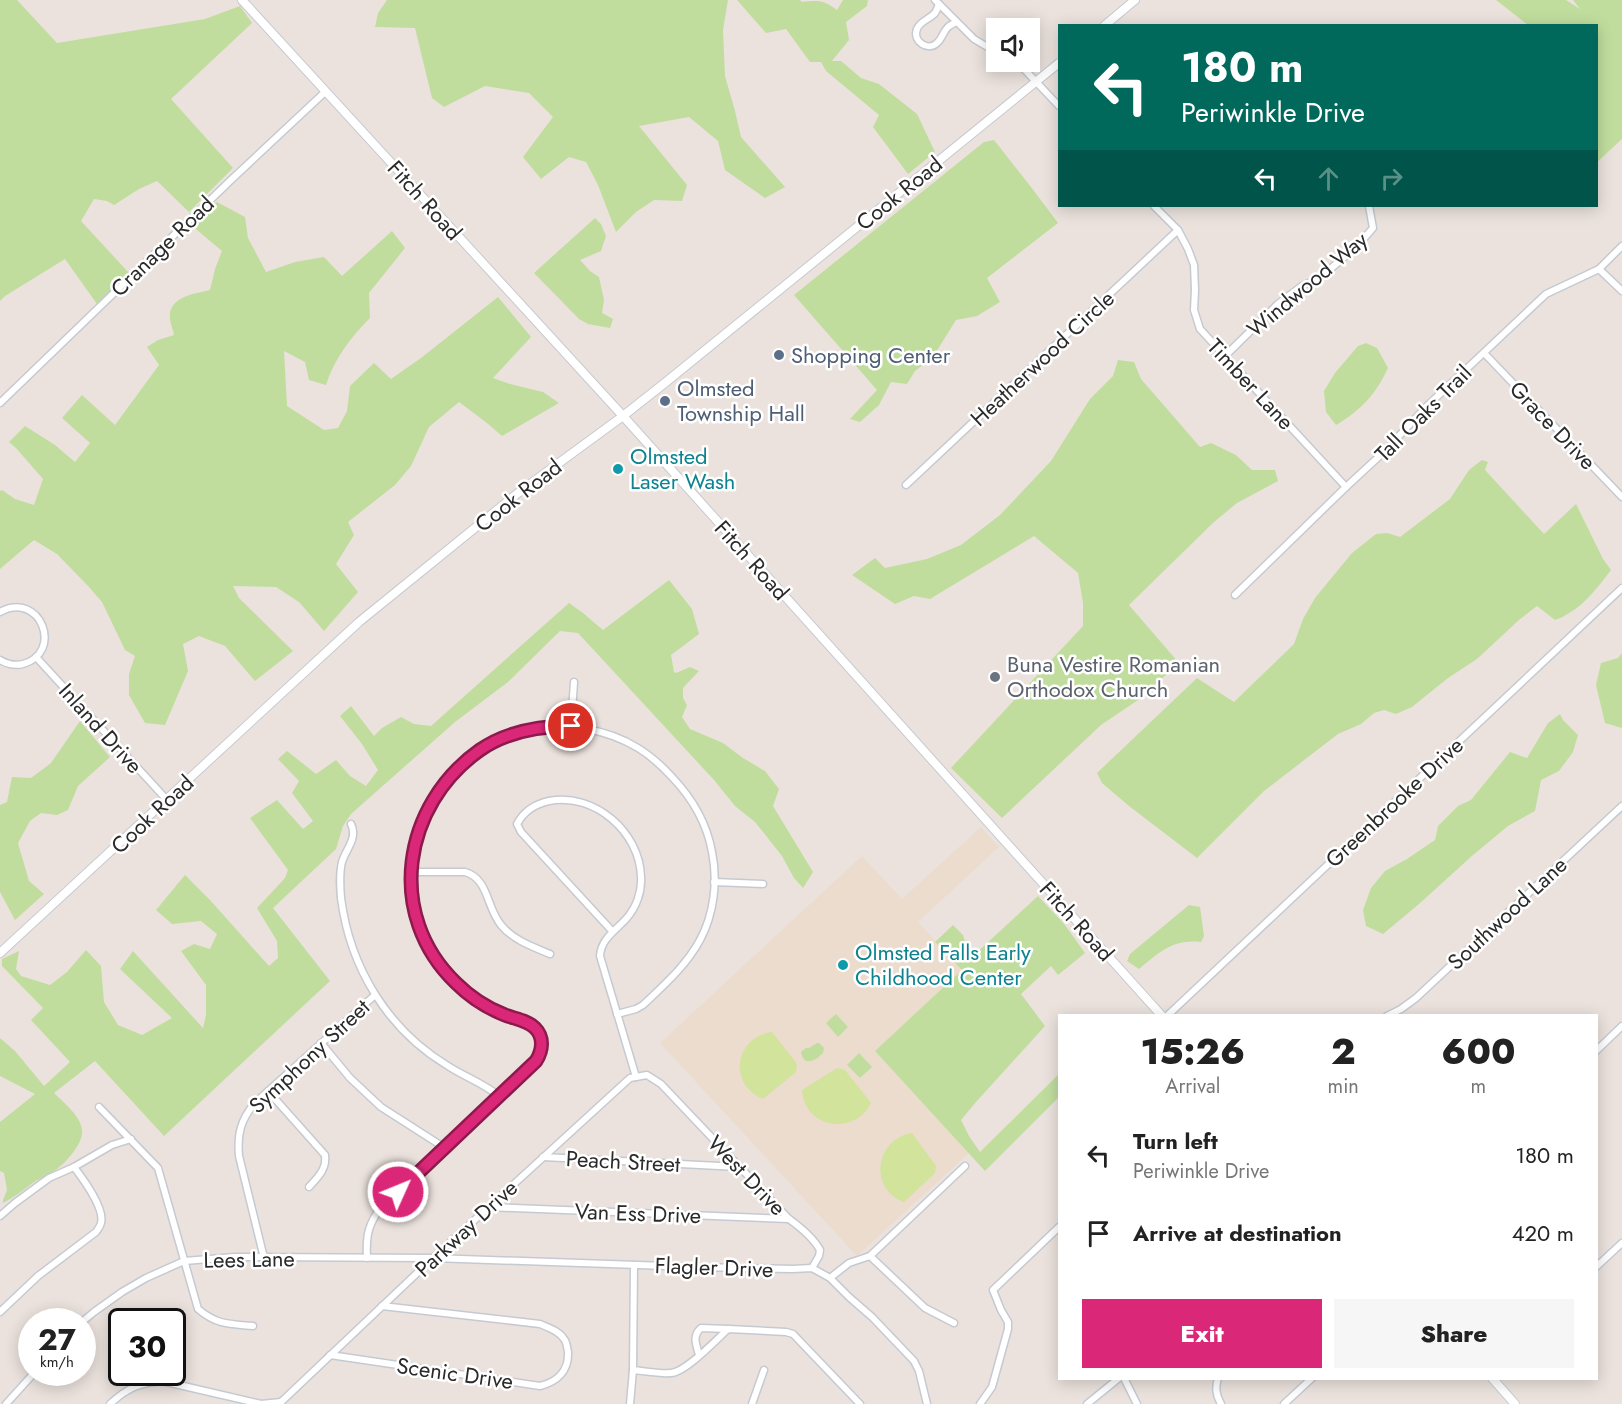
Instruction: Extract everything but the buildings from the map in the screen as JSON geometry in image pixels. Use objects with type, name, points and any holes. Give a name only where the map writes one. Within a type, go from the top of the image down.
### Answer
[{"type":"street","name":"Fitch Road","points":[[242,0],[623,417],[1159,1014]]},
{"type":"street","points":[[1106,24],[1135,0]]},
{"type":"street","points":[[937,2],[934,13],[917,27],[918,40],[923,45],[934,46],[940,41],[948,27],[956,22]]},
{"type":"street","points":[[937,2],[974,39],[986,46]]},
{"type":"street","name":"Cook Road","points":[[0,953],[359,622],[518,494],[623,417],[1058,64]]},
{"type":"street","points":[[1027,72],[1058,105]]},
{"type":"street","name":"Cranage Road","points":[[0,403],[223,187],[326,92]]},
{"type":"street","name":"Timber Lane","points":[[1155,207],[1178,230],[1194,265],[1196,290],[1194,310],[1200,329],[1346,487]]},
{"type":"street","name":"Windwood Way","points":[[1224,357],[1278,304],[1302,286],[1320,278],[1358,245],[1373,228],[1369,207]]},
{"type":"street","name":"Heatherwood Circle","points":[[906,485],[1178,230]]},
{"type":"street","name":"Tall Oaks Trail","points":[[1235,595],[1385,451],[1425,408],[1546,294],[1599,269],[1622,246]]},
{"type":"street","points":[[1599,269],[1622,291]]},
{"type":"street","name":"Grace Drive","points":[[1484,353],[1622,497]]},
{"type":"street","name":"Greenbrooke Drive","points":[[1169,1014],[1622,588]]},
{"type":"street","points":[[0,612],[16,607],[31,611],[41,622],[45,631],[42,648],[29,662],[13,665],[0,660]]},
{"type":"street","name":"Inland Drive","points":[[36,657],[167,800]]},
{"type":"street","points":[[571,726],[574,682]]},
{"type":"street","points":[[367,1258],[367,1234],[377,1213],[499,1096],[538,1057],[541,1050],[540,1035],[536,1029],[530,1024],[497,1012],[471,996],[441,966],[428,946],[418,922],[412,892],[412,853],[427,809],[441,787],[461,765],[483,748],[511,735],[538,728],[571,726],[612,735],[638,747],[678,783],[690,799],[705,827],[713,855],[714,882],[713,900],[700,939],[680,969],[643,1005],[636,1010],[617,1014]]},
{"type":"street","points":[[613,932],[525,837],[517,824],[521,816],[531,808],[561,799],[575,800],[598,809],[623,831],[636,850],[642,879],[640,894],[627,918],[603,943],[600,956],[636,1077]]},
{"type":"street","name":"Southwood Lane","points":[[1391,1014],[1416,998],[1622,806]]},
{"type":"street","points":[[351,824],[354,829],[353,840],[345,854],[340,873],[341,898],[345,921],[364,977],[394,1020],[422,1048],[449,1067],[485,1085],[499,1096]]},
{"type":"street","points":[[411,872],[465,872],[472,875],[482,884],[492,911],[501,925],[518,939],[550,954]]},
{"type":"street","points":[[714,882],[763,884]]},
{"type":"street","name":"Symphony Street","points":[[264,1258],[238,1143],[244,1116],[255,1103],[375,995]]},
{"type":"street","points":[[1598,1049],[1622,1026]]},
{"type":"street","points":[[321,1043],[350,1078],[381,1107],[445,1148]]},
{"type":"street","name":"West Drive","points":[[636,1077],[647,1075],[661,1084],[789,1219],[817,1244],[820,1250],[819,1256],[812,1268]]},
{"type":"street","name":"Parkway Drive","points":[[280,1403],[488,1207],[630,1078],[636,1077]]},
{"type":"street","points":[[268,1092],[325,1155],[326,1161],[322,1174],[309,1187]]},
{"type":"street","points":[[99,1107],[158,1168],[198,1309],[209,1318],[226,1324],[253,1326]]},
{"type":"street","points":[[0,1216],[49,1178],[74,1167],[112,1145],[131,1139]]},
{"type":"street","name":"Peach Street","points":[[543,1157],[739,1167]]},
{"type":"street","points":[[830,1278],[849,1263],[870,1256],[965,1166]]},
{"type":"street","points":[[0,1312],[38,1276],[96,1232],[101,1223],[101,1214],[88,1185],[74,1167]]},
{"type":"street","name":"Van Ess Drive","points":[[488,1207],[789,1219]]},
{"type":"street","points":[[980,1404],[992,1387],[1008,1329],[1008,1322],[993,1290],[1058,1228]]},
{"type":"street","points":[[1598,1265],[1622,1243]]},
{"type":"street","points":[[870,1256],[925,1308],[954,1323]]},
{"type":"street","name":"Lees Lane","points":[[96,1310],[146,1278],[184,1261],[235,1257],[433,1258]]},
{"type":"street","name":"Flagler Drive","points":[[433,1258],[781,1269],[812,1268]]},
{"type":"street","points":[[630,1404],[633,1370],[634,1265]]},
{"type":"street","points":[[812,1268],[830,1278],[914,1361],[920,1371],[927,1404]]},
{"type":"street","name":"Scenic Drive","points":[[330,1355],[540,1386],[556,1380],[564,1371],[568,1361],[566,1340],[557,1332],[540,1324],[382,1306]]},
{"type":"street","points":[[699,1355],[694,1338],[696,1332],[701,1328],[793,1334],[860,1404]]},
{"type":"street","points":[[633,1370],[670,1373],[679,1371],[728,1329]]},
{"type":"street","points":[[752,1404],[764,1370]]},
{"type":"street","points":[[1087,1404],[1117,1380]]},
{"type":"street","points":[[1125,1380],[1137,1404]]},
{"type":"street","points":[[1218,1380],[1217,1398],[1221,1404]]},
{"type":"street","points":[[1284,1404],[1310,1380]]},
{"type":"street","points":[[1493,1380],[1515,1404]]},
{"type":"street","points":[[110,1404],[120,1394],[131,1388],[162,1381],[261,1404],[280,1403]]},
{"type":"street","points":[[0,1395],[7,1403],[24,1386]]},
{"type":"shaded area","points":[[981,827],[999,847],[918,922],[962,970],[875,1051],[969,1153],[857,1256],[660,1043],[862,856],[902,899]]},
{"type":"green space","points":[[0,0],[17,0],[57,43],[205,19],[240,6],[252,23],[171,99],[233,168],[189,212],[157,181],[114,205],[107,201],[94,199],[81,221],[129,273],[97,304],[65,259],[0,301]]},
{"type":"green space","points":[[387,0],[728,0],[723,30],[725,76],[741,137],[785,187],[765,198],[725,170],[718,141],[689,117],[639,126],[687,185],[682,201],[654,200],[636,212],[616,232],[598,185],[586,162],[569,157],[541,179],[523,157],[553,117],[529,93],[485,86],[444,107],[432,98],[415,28],[375,27],[378,13]]},
{"type":"green space","points":[[737,0],[817,1],[837,10],[843,0],[868,0],[867,6],[846,22],[849,40],[832,61],[841,61],[861,78],[879,84],[917,114],[935,152],[908,174],[873,127],[879,115],[826,71],[821,62],[810,62],[786,29],[766,33]]},
{"type":"green space","points":[[1496,0],[1566,0],[1580,9],[1573,0],[1622,0],[1622,139],[1598,161],[1598,24],[1527,24]]},
{"type":"green space","points":[[994,140],[1058,223],[987,278],[1000,302],[977,316],[956,320],[933,357],[915,371],[907,384],[891,382],[879,405],[860,422],[850,419],[877,390],[794,295],[984,142]]},
{"type":"green space","points":[[217,202],[245,217],[248,238],[266,272],[295,262],[324,257],[342,276],[392,231],[405,248],[369,293],[370,318],[344,349],[326,385],[309,380],[305,362],[284,351],[287,406],[324,430],[338,428],[347,411],[350,386],[374,363],[391,379],[498,297],[531,337],[493,378],[543,392],[559,403],[502,436],[459,402],[429,427],[411,466],[395,485],[348,522],[354,535],[336,564],[358,592],[324,631],[299,602],[276,587],[233,586],[239,598],[293,651],[255,681],[225,646],[199,636],[183,644],[188,671],[165,725],[145,723],[129,695],[129,674],[135,656],[125,650],[102,602],[89,587],[57,554],[34,540],[0,569],[0,491],[34,505],[43,479],[9,442],[25,426],[55,445],[75,462],[90,443],[62,418],[82,395],[115,425],[159,365],[147,347],[158,340],[174,335],[170,320],[173,306],[182,298],[210,290],[222,251],[191,225]]},
{"type":"green space","points":[[595,218],[601,224],[606,236],[601,251],[580,260],[599,277],[604,300],[602,313],[613,319],[610,328],[588,324],[579,319],[534,273]]},
{"type":"green space","points":[[1366,343],[1377,348],[1388,368],[1367,401],[1336,425],[1326,412],[1324,391],[1335,373],[1358,346]]},
{"type":"green space","points":[[1118,360],[1134,362],[1141,379],[1200,447],[1211,443],[1236,455],[1252,470],[1275,470],[1278,481],[1237,503],[1214,522],[1129,605],[1179,663],[1138,700],[1101,725],[1002,818],[951,768],[1083,626],[1083,603],[1078,573],[1034,536],[930,599],[914,596],[895,604],[852,575],[875,558],[885,568],[927,559],[961,545],[1000,515],[1051,461],[1090,399],[1113,376]]},
{"type":"green space","points":[[1482,460],[1488,462],[1485,470],[1544,534],[1576,504],[1603,559],[1611,570],[1593,593],[1579,606],[1555,620],[1537,606],[1477,659],[1448,678],[1412,707],[1396,714],[1384,710],[1374,713],[1361,724],[1338,734],[1264,791],[1197,858],[1102,783],[1097,773],[1197,678],[1234,702],[1294,644],[1303,619],[1315,598],[1352,553],[1376,534],[1387,533],[1400,537],[1450,499],[1469,470]]},
{"type":"green space","points":[[669,580],[692,609],[699,634],[671,655],[674,672],[690,667],[699,671],[683,688],[683,698],[687,705],[682,717],[690,729],[723,743],[765,771],[779,789],[773,806],[813,872],[803,888],[794,878],[782,856],[755,822],[735,806],[714,780],[578,633],[560,631],[508,682],[455,722],[351,814],[343,826],[336,849],[273,908],[330,981],[164,1136],[95,1061],[54,1093],[71,1110],[81,1125],[82,1135],[77,1147],[58,1168],[3,1203],[7,1190],[4,1173],[0,1171],[0,1122],[35,1094],[0,1076],[0,1038],[15,1051],[44,1086],[70,1062],[31,1020],[43,1008],[2,966],[2,959],[19,951],[16,969],[21,976],[50,985],[67,972],[86,950],[101,966],[104,1002],[118,1025],[142,1035],[172,1018],[120,969],[133,951],[203,1028],[206,1015],[206,985],[181,951],[194,944],[210,949],[217,934],[201,921],[172,924],[156,910],[185,875],[269,966],[278,958],[277,941],[257,908],[285,878],[288,870],[250,818],[277,800],[303,829],[313,821],[292,793],[299,781],[278,759],[287,751],[316,774],[336,760],[350,776],[366,786],[378,770],[362,744],[340,716],[351,706],[374,736],[382,728],[401,717],[414,724],[431,726],[569,603],[603,630]]},
{"type":"green space","points":[[1622,653],[1622,728],[1605,723],[1596,685],[1601,663],[1618,658]]},
{"type":"green space","points":[[1560,714],[1578,735],[1573,752],[1559,771],[1541,780],[1535,811],[1508,826],[1383,934],[1366,926],[1363,910],[1371,888],[1385,871],[1435,840],[1438,826],[1458,806],[1471,800],[1510,752],[1527,758],[1548,723]]},
{"type":"green space","points":[[80,721],[110,757],[78,786],[68,810],[57,815],[41,813],[30,821],[18,843],[29,881],[44,894],[15,920],[0,892],[0,805],[7,802],[12,777],[31,778],[51,763]]},
{"type":"green space","points":[[1038,896],[1065,925],[1085,953],[1058,975],[1051,966],[1021,994],[1045,1026],[961,1120],[980,1152],[1058,1075],[1058,1098],[985,1171],[875,1051],[962,970],[935,942],[953,925],[963,935],[967,948],[973,956]]},
{"type":"green space","points":[[1189,905],[1200,907],[1204,936],[1201,942],[1182,943],[1167,948],[1139,969],[1127,961],[1130,954]]},
{"type":"green space","points":[[836,1014],[848,1027],[838,1037],[826,1023]]},
{"type":"green space","points":[[772,1032],[797,1064],[796,1072],[763,1099],[744,1083],[740,1073],[740,1062],[743,1051],[750,1042]]},
{"type":"green space","points":[[817,1043],[824,1048],[823,1053],[814,1060],[805,1060],[801,1052]]},
{"type":"green space","points":[[859,1053],[872,1067],[860,1078],[847,1065]]},
{"type":"green space","points":[[837,1068],[845,1070],[871,1103],[863,1114],[853,1121],[831,1124],[811,1113],[805,1103],[802,1090]]},
{"type":"green space","points":[[912,1133],[936,1166],[935,1173],[904,1202],[892,1196],[885,1187],[881,1176],[881,1165],[890,1144]]},
{"type":"place","name":"Shopping Center","points":[[779,355]]},
{"type":"place","name":"Olmsted Township Hall","points":[[665,401]]},
{"type":"place","name":"Olmsted Laser Wash","points":[[618,469]]},
{"type":"place","name":"Buna Vestire Romanian Orthodox Church","points":[[995,677]]},
{"type":"place","name":"Olmsted Falls Early Childhood Center","points":[[843,965]]},
{"type":"route","points":[[398,1192],[536,1061],[541,1046],[540,1035],[533,1026],[497,1012],[471,996],[448,975],[428,946],[418,922],[412,892],[412,853],[417,833],[433,797],[461,765],[483,748],[522,731],[571,726]]}]
